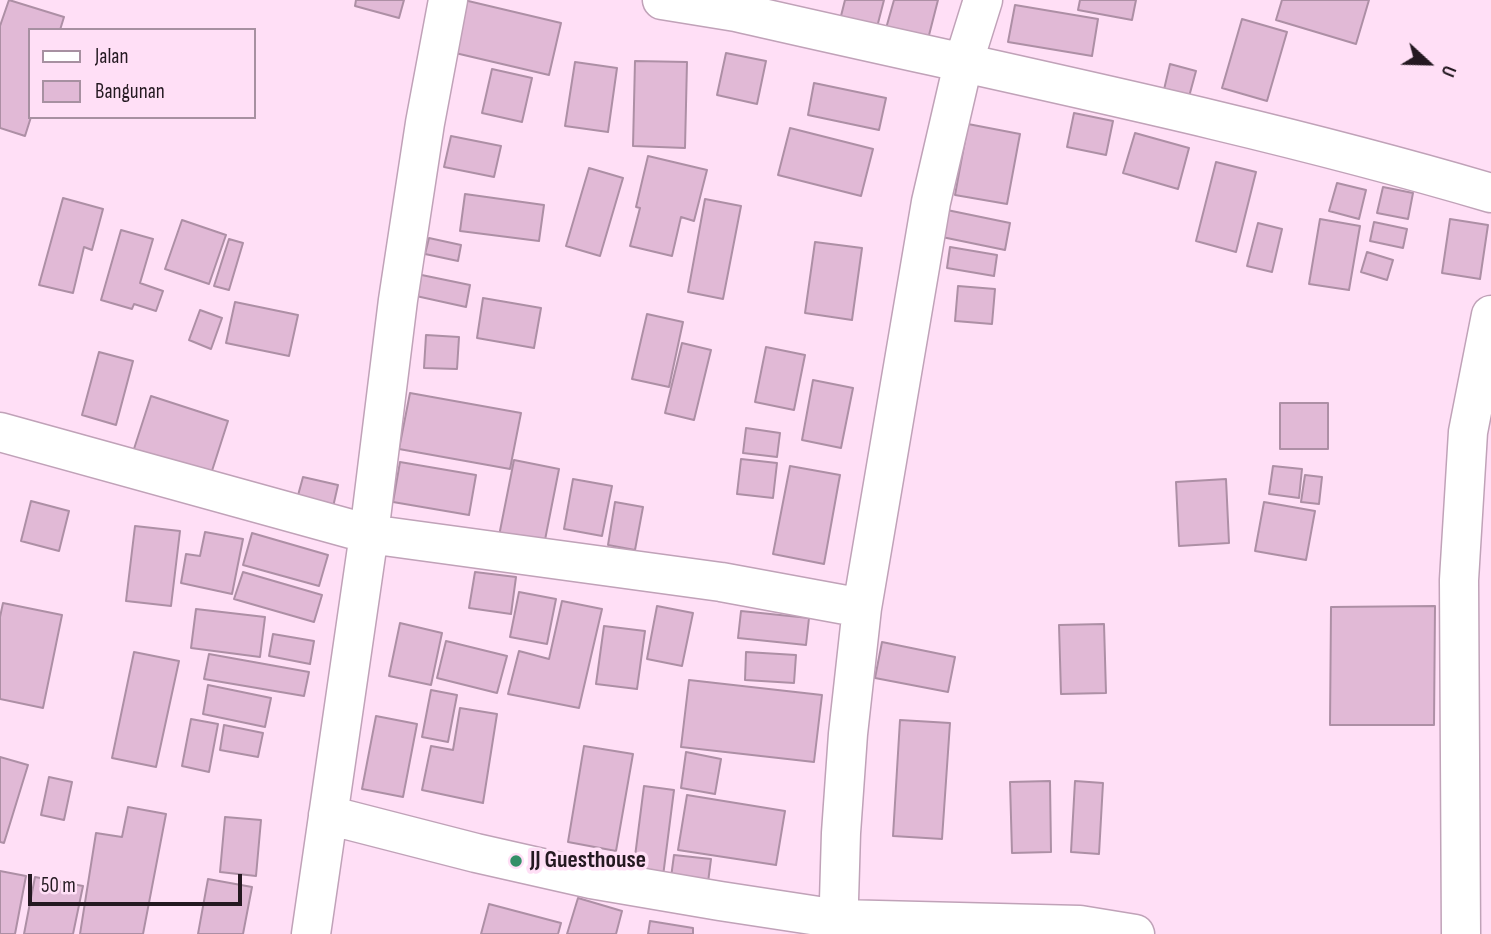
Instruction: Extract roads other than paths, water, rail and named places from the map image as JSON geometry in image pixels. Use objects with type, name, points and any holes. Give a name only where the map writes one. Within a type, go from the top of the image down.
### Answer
[{"type":"street","points":[[311,934],[369,534],[398,300],[425,123],[448,0]]},
{"type":"street","points":[[662,0],[736,12],[1261,131],[1348,152],[1491,193]]},
{"type":"street","points":[[838,926],[848,734],[862,608],[931,202],[963,64],[982,0]]},
{"type":"street","points":[[1461,934],[1459,580],[1468,432],[1491,316]]},
{"type":"street","points":[[0,432],[369,534],[721,582],[862,608]]},
{"type":"street","points":[[328,815],[476,853],[838,926],[1080,925],[1135,934]]},
{"type":"place","name":"JJ Guesthouse","points":[[516,861]]}]
